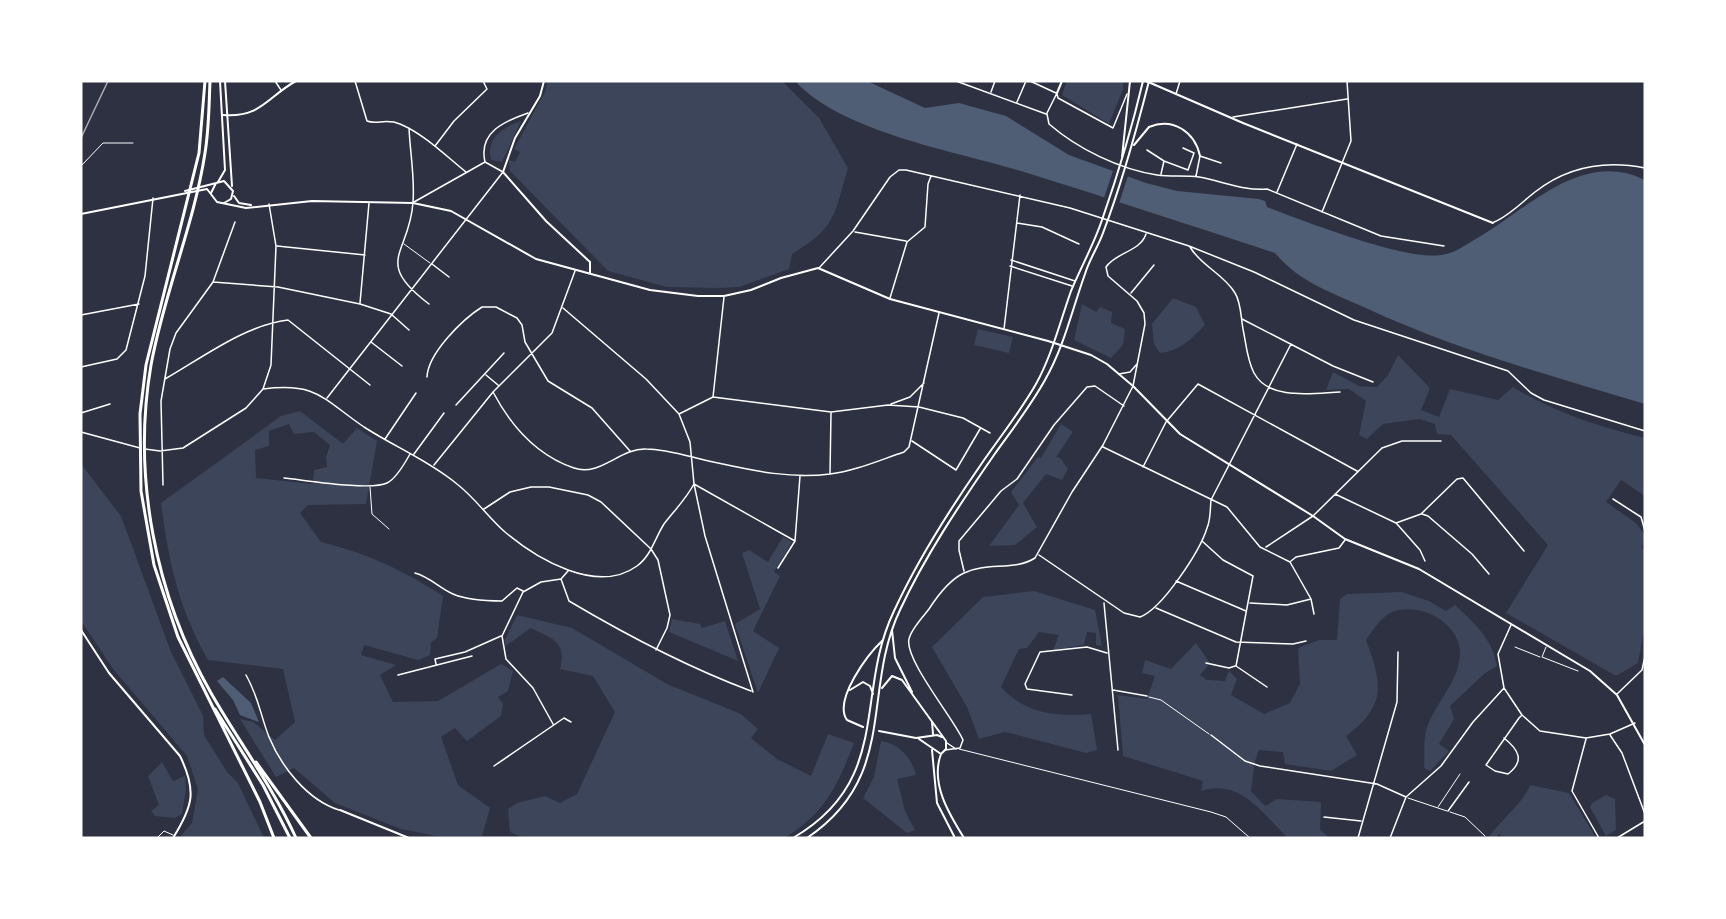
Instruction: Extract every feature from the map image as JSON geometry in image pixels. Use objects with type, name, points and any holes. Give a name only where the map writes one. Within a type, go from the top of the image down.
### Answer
[{"type":"highway","points":[[205,81],[199,153],[146,365],[140,414],[139,460],[146,529],[161,591],[178,637],[260,802],[274,838]]},
{"type":"highway","points":[[210,81],[205,155],[151,365],[145,420],[146,470],[152,530],[171,603],[197,667],[267,783],[296,838]]},
{"type":"highway","points":[[207,698],[263,785],[290,838]]},
{"type":"highway","points":[[240,741],[311,838]]},
{"type":"street","points":[[211,193],[225,170],[220,81]]},
{"type":"street","points":[[225,81],[228,164],[233,195],[243,205],[257,206]]},
{"type":"street","points":[[275,81],[282,91]]},
{"type":"street","points":[[222,115],[228,116],[262,109],[296,81]]},
{"type":"street","points":[[355,81],[368,121],[372,123],[387,119],[409,128],[466,172]]},
{"type":"street","points":[[435,147],[454,121],[487,89],[483,81]]},
{"type":"street","points":[[326,399],[503,172],[528,113],[540,96],[544,81]]},
{"type":"street","points":[[956,81],[1047,114]]},
{"type":"street","points":[[991,93],[995,81]]},
{"type":"street","points":[[1017,103],[1026,81]]},
{"type":"street","points":[[1030,81],[1057,93],[1058,98],[1113,128],[1129,91]]},
{"type":"street","points":[[1062,81],[1046,119],[1053,127],[1102,157],[1160,175],[1196,177],[1276,193],[1381,236],[1444,246]]},
{"type":"street","points":[[793,838],[825,815],[849,782],[867,735],[883,640],[895,609],[963,492],[1028,398],[1045,365],[1073,286],[1102,220],[1122,160],[1130,81]]},
{"type":"street","points":[[1124,148],[1146,81]]},
{"type":"street","points":[[1146,81],[1493,223],[1560,175],[1597,165],[1619,164],[1645,168]]},
{"type":"street","points":[[807,838],[839,810],[858,782],[872,742],[892,627],[906,599],[954,516],[1036,396],[1062,345],[1087,268],[1107,222],[1131,150],[1143,104],[1146,81]]},
{"type":"street","points":[[1176,95],[1180,81]]},
{"type":"street","points":[[1323,212],[1350,141],[1347,81]]},
{"type":"street","points":[[1233,117],[1348,98]]},
{"type":"street","points":[[485,162],[485,144],[492,131],[509,119],[528,113]]},
{"type":"street","points":[[1131,150],[1143,131],[1164,123],[1188,133],[1198,146],[1200,156],[1196,177]]},
{"type":"street","points":[[409,128],[413,203],[398,259],[399,272],[411,290],[429,304]]},
{"type":"street","points":[[1276,193],[1297,144]]},
{"type":"street","points":[[1147,150],[1164,161],[1188,170],[1194,153],[1183,148]]},
{"type":"street","points":[[1200,156],[1221,163]]},
{"type":"street","points":[[1160,175],[1164,161]]},
{"type":"street","points":[[413,203],[485,162]]},
{"type":"street","points":[[485,162],[503,172],[546,221],[590,262],[590,274]]},
{"type":"street","points":[[81,214],[207,189],[215,201],[246,208],[312,201],[413,203],[451,211],[536,259],[650,290],[698,296],[724,296],[818,268],[853,231],[890,177],[899,170],[931,176],[943,181],[1020,194],[1096,215],[1189,246],[1254,272],[1354,320],[1508,370],[1530,393],[1544,400],[1645,431]]},
{"type":"street","points":[[890,299],[907,242],[925,227],[928,184],[931,176]]},
{"type":"street","points":[[179,193],[224,181],[232,186]]},
{"type":"street","points":[[1004,329],[1010,260],[1020,194]]},
{"type":"street","points":[[224,203],[233,195]]},
{"type":"street","points":[[81,367],[117,359],[126,350],[139,304],[148,255],[153,198]]},
{"type":"street","points":[[360,304],[369,202]]},
{"type":"street","points":[[81,432],[151,450],[183,448],[246,408],[263,389],[271,365],[276,246],[269,204]]},
{"type":"street","points":[[163,485],[160,451],[164,379],[170,349],[176,333],[213,282],[235,222]]},
{"type":"street","points":[[1016,223],[1042,227],[1079,244]]},
{"type":"street","points":[[853,231],[907,242]]},
{"type":"street","points":[[945,750],[957,749],[963,743],[961,736],[916,662],[908,642],[933,602],[947,585],[965,572],[995,565],[1027,562],[1039,555],[1072,492],[1102,446],[1133,386],[1145,324],[1142,308],[1130,294],[1108,276],[1107,267],[1112,261],[1140,244],[1146,233]]},
{"type":"street","points":[[276,246],[365,255]]},
{"type":"street","points":[[1189,246],[1194,255],[1237,294],[1248,359],[1254,374],[1269,388],[1299,394],[1340,392]]},
{"type":"street","points":[[1010,260],[1076,281]]},
{"type":"street","points":[[432,264],[449,277]]},
{"type":"street","points":[[1130,294],[1154,265]]},
{"type":"street","points":[[1010,266],[1073,286]]},
{"type":"street","points":[[818,268],[890,299],[1054,342],[1091,355],[1133,386],[1180,434],[1313,516],[1345,539],[1419,569],[1590,671],[1617,695],[1635,723],[1645,746]]},
{"type":"street","points":[[433,466],[493,392],[552,333],[575,270]]},
{"type":"street","points":[[1053,280],[1055,274]]},
{"type":"street","points":[[213,282],[274,287],[360,304],[391,314],[409,330]]},
{"type":"street","points":[[713,397],[724,296]]},
{"type":"street","points":[[81,315],[139,304]]},
{"type":"street","points":[[427,377],[434,358],[450,335],[473,313],[485,306],[496,307],[517,318],[522,325],[525,342],[548,381],[592,408],[623,440],[630,452]]},
{"type":"street","points":[[561,579],[569,601],[702,673],[753,692],[711,556],[694,484],[693,458],[686,430],[679,414],[652,385],[563,308]]},
{"type":"street","points":[[493,392],[502,410],[524,437],[559,462],[590,470],[630,452],[646,449],[775,474],[800,476],[830,474],[851,470],[904,452],[912,440],[939,312]]},
{"type":"street","points":[[1241,318],[1333,366],[1373,382]]},
{"type":"street","points":[[164,379],[245,333],[272,322],[288,320],[370,385]]},
{"type":"street","points":[[370,341],[402,366]]},
{"type":"street","points":[[1039,555],[1104,602],[1134,617],[1144,615],[1156,607],[1202,541],[1209,523],[1211,500],[1291,344]]},
{"type":"street","points":[[456,405],[504,353]]},
{"type":"street","points":[[1119,374],[1130,372],[1138,363]]},
{"type":"street","points":[[485,374],[499,386]]},
{"type":"street","points":[[888,405],[910,397],[924,382]]},
{"type":"street","points":[[1143,467],[1166,422],[1198,384],[1357,471]]},
{"type":"street","points":[[965,572],[959,555],[959,541],[1001,491],[1017,479],[1054,425],[1088,387],[1095,386],[1124,406]]},
{"type":"street","points":[[263,389],[301,387],[326,399],[384,440],[433,466],[519,542],[568,571],[604,575],[627,572],[644,560],[663,526],[694,484]]},
{"type":"street","points":[[384,440],[416,393]]},
{"type":"street","points":[[679,414],[713,397],[831,412],[888,405],[945,412],[990,434]]},
{"type":"street","points":[[81,413],[110,404]]},
{"type":"street","points":[[284,478],[370,485],[388,483],[444,412]]},
{"type":"street","points":[[830,474],[831,412]]},
{"type":"street","points":[[912,440],[956,470],[981,428]]},
{"type":"street","points":[[1265,547],[1313,516],[1382,448],[1402,441],[1441,441]]},
{"type":"street","points":[[1102,446],[1227,507],[1256,544],[1290,562],[1311,599],[1314,614]]},
{"type":"street","points":[[778,568],[795,541],[800,476]]},
{"type":"street","points":[[1396,523],[1421,514],[1457,479],[1463,478],[1524,551]]},
{"type":"street","points":[[694,484],[795,541]]},
{"type":"street","points":[[484,509],[510,492],[531,487],[549,487],[588,495],[608,508],[651,549],[658,560],[670,615],[668,628],[656,650]]},
{"type":"street","points":[[1335,494],[1396,523],[1420,550],[1425,561]]},
{"type":"street","points":[[1613,499],[1641,517],[1645,531]]},
{"type":"street","points":[[1421,514],[1428,516],[1472,554],[1489,574]]},
{"type":"street","points":[[1290,562],[1296,557],[1339,548],[1345,539]]},
{"type":"street","points":[[1202,541],[1223,560],[1252,576],[1236,666]]},
{"type":"street","points":[[552,724],[533,688],[507,660],[502,636],[523,592],[541,582],[561,579],[568,571]]},
{"type":"street","points":[[415,573],[426,576],[454,595],[502,601],[517,588],[523,592]]},
{"type":"street","points":[[1175,581],[1246,611]]},
{"type":"street","points":[[1249,603],[1287,606],[1311,599]]},
{"type":"street","points":[[1104,602],[1107,653],[1118,750]]},
{"type":"street","points":[[1156,607],[1232,641],[1293,644],[1306,641]]},
{"type":"street","points":[[1511,625],[1498,654],[1504,688],[1522,715],[1540,730],[1586,738],[1610,734],[1635,723]]},
{"type":"street","points":[[892,627],[896,658],[915,698]]},
{"type":"street","points":[[81,630],[109,673],[180,756],[188,772],[193,790],[189,811],[174,837]]},
{"type":"street","points":[[436,664],[435,659],[465,652],[502,636]]},
{"type":"street","points":[[863,727],[849,722],[844,714],[847,695],[855,678],[883,640]]},
{"type":"street","points":[[1072,695],[1027,689],[1025,684],[1040,652],[1087,647],[1107,653]]},
{"type":"street","points":[[1358,838],[1397,702],[1398,652]]},
{"type":"street","points":[[398,675],[472,656]]},
{"type":"street","points":[[1617,695],[1642,670],[1645,656]]},
{"type":"street","points":[[1206,663],[1229,668],[1236,666],[1268,687]]},
{"type":"street","points":[[246,675],[261,703],[270,738],[284,764],[310,792],[340,810],[408,838]]},
{"type":"street","points":[[881,690],[887,680],[897,676],[947,743],[957,749]]},
{"type":"street","points":[[847,695],[855,685],[863,682],[870,686],[873,696]]},
{"type":"street","points":[[1390,838],[1406,797],[1441,766],[1473,722],[1504,688]]},
{"type":"street","points":[[1112,690],[1147,696]]},
{"type":"street","points":[[1504,738],[1518,751],[1520,759],[1516,768],[1508,774],[1495,771],[1486,765],[1504,738],[1522,715]]},
{"type":"street","points":[[494,766],[552,724],[564,718],[571,722]]},
{"type":"street","points":[[929,744],[932,737],[931,719]]},
{"type":"street","points":[[879,730],[916,738],[929,744],[932,750],[936,798],[955,838]]},
{"type":"street","points":[[1610,734],[1622,753],[1645,814]]},
{"type":"street","points":[[1211,735],[1245,762],[1373,783],[1406,797]]},
{"type":"street","points":[[916,738],[942,736]]},
{"type":"street","points":[[1586,738],[1572,791],[1599,838]]},
{"type":"street","points":[[947,743],[941,754],[938,775],[942,795],[964,838]]},
{"type":"street","points":[[932,750],[941,754]]},
{"type":"street","points":[[1448,811],[1469,782]]},
{"type":"street","points":[[1324,817],[1362,821]]},
{"type":"street","points":[[1617,838],[1645,821]]},
{"type":"lane","points":[[81,165],[103,143],[133,143]]},
{"type":"lane","points":[[402,242],[432,264]]},
{"type":"lane","points":[[370,485],[370,512],[389,529]]},
{"type":"lane","points":[[1515,646],[1578,671]]},
{"type":"lane","points":[[1542,657],[1546,646]]},
{"type":"lane","points":[[1147,696],[1161,700],[1211,735]]},
{"type":"lane","points":[[957,749],[1211,812],[1236,824],[1250,838]]},
{"type":"lane","points":[[1438,808],[1460,774]]},
{"type":"lane","points":[[1406,797],[1465,817],[1485,836]]},
{"type":"lane","points":[[157,838],[164,831],[174,837]]},
{"type":"shaded area","points":[[547,81],[782,81],[819,118],[848,168],[832,218],[818,236],[792,254],[789,269],[739,287],[667,287],[608,271],[510,171],[509,160],[515,162],[520,152],[514,149],[546,90]]},
{"type":"shaded area","points":[[795,81],[867,81],[925,108],[959,103],[1006,116],[1069,155],[1146,183],[1177,191],[1259,199],[1265,201],[1267,207],[1329,230],[1381,246],[1425,255],[1441,255],[1458,249],[1555,187],[1576,177],[1599,172],[1621,172],[1645,180],[1645,404],[1505,361],[1402,324],[1306,280],[1275,253],[1024,172],[934,148],[871,127],[841,114],[816,99]]},
{"type":"shaded area","points":[[1067,81],[1123,81],[1123,89],[1109,124],[1062,95]]},
{"type":"shaded area","points":[[521,121],[502,162],[491,160],[491,145],[497,134]]},
{"type":"shaded area","points":[[1173,298],[1196,307],[1205,325],[1179,347],[1160,353],[1154,344],[1152,324]]},
{"type":"shaded area","points":[[1082,304],[1096,312],[1100,307],[1112,312],[1111,323],[1125,329],[1123,345],[1111,358],[1074,340]]},
{"type":"shaded area","points":[[978,329],[1013,337],[1009,353],[974,345]]},
{"type":"shaded area","points":[[1398,355],[1430,388],[1421,410],[1439,417],[1450,389],[1498,400],[1513,387],[1577,418],[1645,438],[1645,496],[1621,480],[1606,502],[1636,523],[1645,535],[1642,548],[1645,550],[1645,625],[1638,663],[1616,676],[1506,613],[1548,545],[1451,435],[1437,434],[1435,424],[1419,419],[1383,424],[1367,439],[1359,435],[1366,401],[1349,389],[1326,390],[1333,372],[1359,386],[1377,387],[1388,375]]},
{"type":"shaded area","points":[[300,411],[343,444],[357,428],[377,441],[366,504],[308,505],[300,513],[321,542],[384,563],[443,596],[437,638],[431,642],[430,655],[418,660],[364,645],[361,655],[396,665],[380,675],[393,702],[438,701],[501,664],[513,671],[508,691],[498,697],[503,704],[501,716],[467,741],[455,728],[441,737],[458,785],[490,808],[482,836],[436,836],[401,829],[335,803],[294,768],[276,777],[240,719],[253,722],[275,740],[295,722],[283,669],[208,660],[189,622],[171,565],[161,503],[281,416]],"holes":[[[289,424],[294,434],[314,432],[330,445],[326,457],[327,467],[314,470],[313,484],[256,478],[255,450],[269,446],[269,431]]]},
{"type":"shaded area","points":[[1061,424],[1073,432],[1056,457],[1060,458],[1068,469],[1062,480],[1046,474],[1023,503],[1037,527],[1015,545],[989,546],[1019,505],[1011,492],[1038,457],[1041,458]]},
{"type":"shaded area","points":[[81,464],[121,516],[171,652],[203,716],[204,735],[227,772],[238,783],[264,838],[179,838],[192,823],[198,789],[187,756],[114,670],[81,621]]},
{"type":"shaded area","points":[[783,537],[792,542],[774,572],[780,576],[753,631],[779,648],[758,693],[735,624],[760,609],[742,553],[749,550],[768,562]]},
{"type":"shaded area","points":[[1034,591],[1095,610],[1102,646],[1096,645],[1096,633],[1087,632],[1084,645],[1053,650],[1059,635],[1039,632],[1027,648],[1019,649],[1001,687],[1020,703],[1042,712],[1066,715],[1091,714],[1097,750],[1086,753],[1005,732],[979,739],[967,707],[932,647],[983,597]]},
{"type":"shaded area","points":[[1402,592],[1429,601],[1446,611],[1455,605],[1487,639],[1497,666],[1484,674],[1450,706],[1454,719],[1439,744],[1449,751],[1430,771],[1424,768],[1426,731],[1457,671],[1460,651],[1458,641],[1453,631],[1445,623],[1426,612],[1405,609],[1395,611],[1382,619],[1366,640],[1378,681],[1375,704],[1369,714],[1346,736],[1357,755],[1331,771],[1285,764],[1283,752],[1259,750],[1255,761],[1251,791],[1265,806],[1277,799],[1321,802],[1320,830],[1330,838],[1288,838],[1260,809],[1239,794],[1228,789],[1215,788],[1201,791],[1203,781],[1123,756],[1118,695],[1147,699],[1155,676],[1142,673],[1145,660],[1171,669],[1196,643],[1210,663],[1200,675],[1207,680],[1225,681],[1229,671],[1237,679],[1231,695],[1264,714],[1290,703],[1300,684],[1298,648],[1319,640],[1337,640],[1340,599],[1347,594]]},
{"type":"shaded area","points":[[517,615],[572,628],[667,684],[741,714],[758,729],[751,738],[777,759],[811,776],[828,734],[854,743],[842,772],[820,809],[784,838],[523,838],[510,832],[508,809],[517,803],[545,796],[560,803],[577,794],[615,712],[593,676],[560,669],[561,652],[551,638],[531,628],[505,646],[505,640]]},
{"type":"shaded area","points":[[672,619],[700,624],[702,628],[725,621],[738,661],[669,632]]},
{"type":"shaded area","points":[[223,677],[251,703],[259,722],[240,715],[233,700],[217,681]]},
{"type":"shaded area","points":[[881,741],[903,752],[916,775],[897,779],[905,811],[915,830],[907,833],[863,798],[874,777]]},
{"type":"shaded area","points":[[162,762],[173,781],[185,776],[186,789],[182,814],[175,818],[155,816],[151,811],[159,805],[148,776]]},
{"type":"shaded area","points":[[1530,785],[1569,793],[1596,838],[1504,838],[1499,834],[1495,838],[1488,838],[1523,798]]},
{"type":"shaded area","points":[[1606,795],[1615,799],[1616,830],[1606,836],[1590,807],[1592,803]]},
{"type":"pier","points":[[1114,168],[1129,173],[1118,206],[1103,201]]},
{"type":"railway","points":[[81,138],[108,81]]}]
